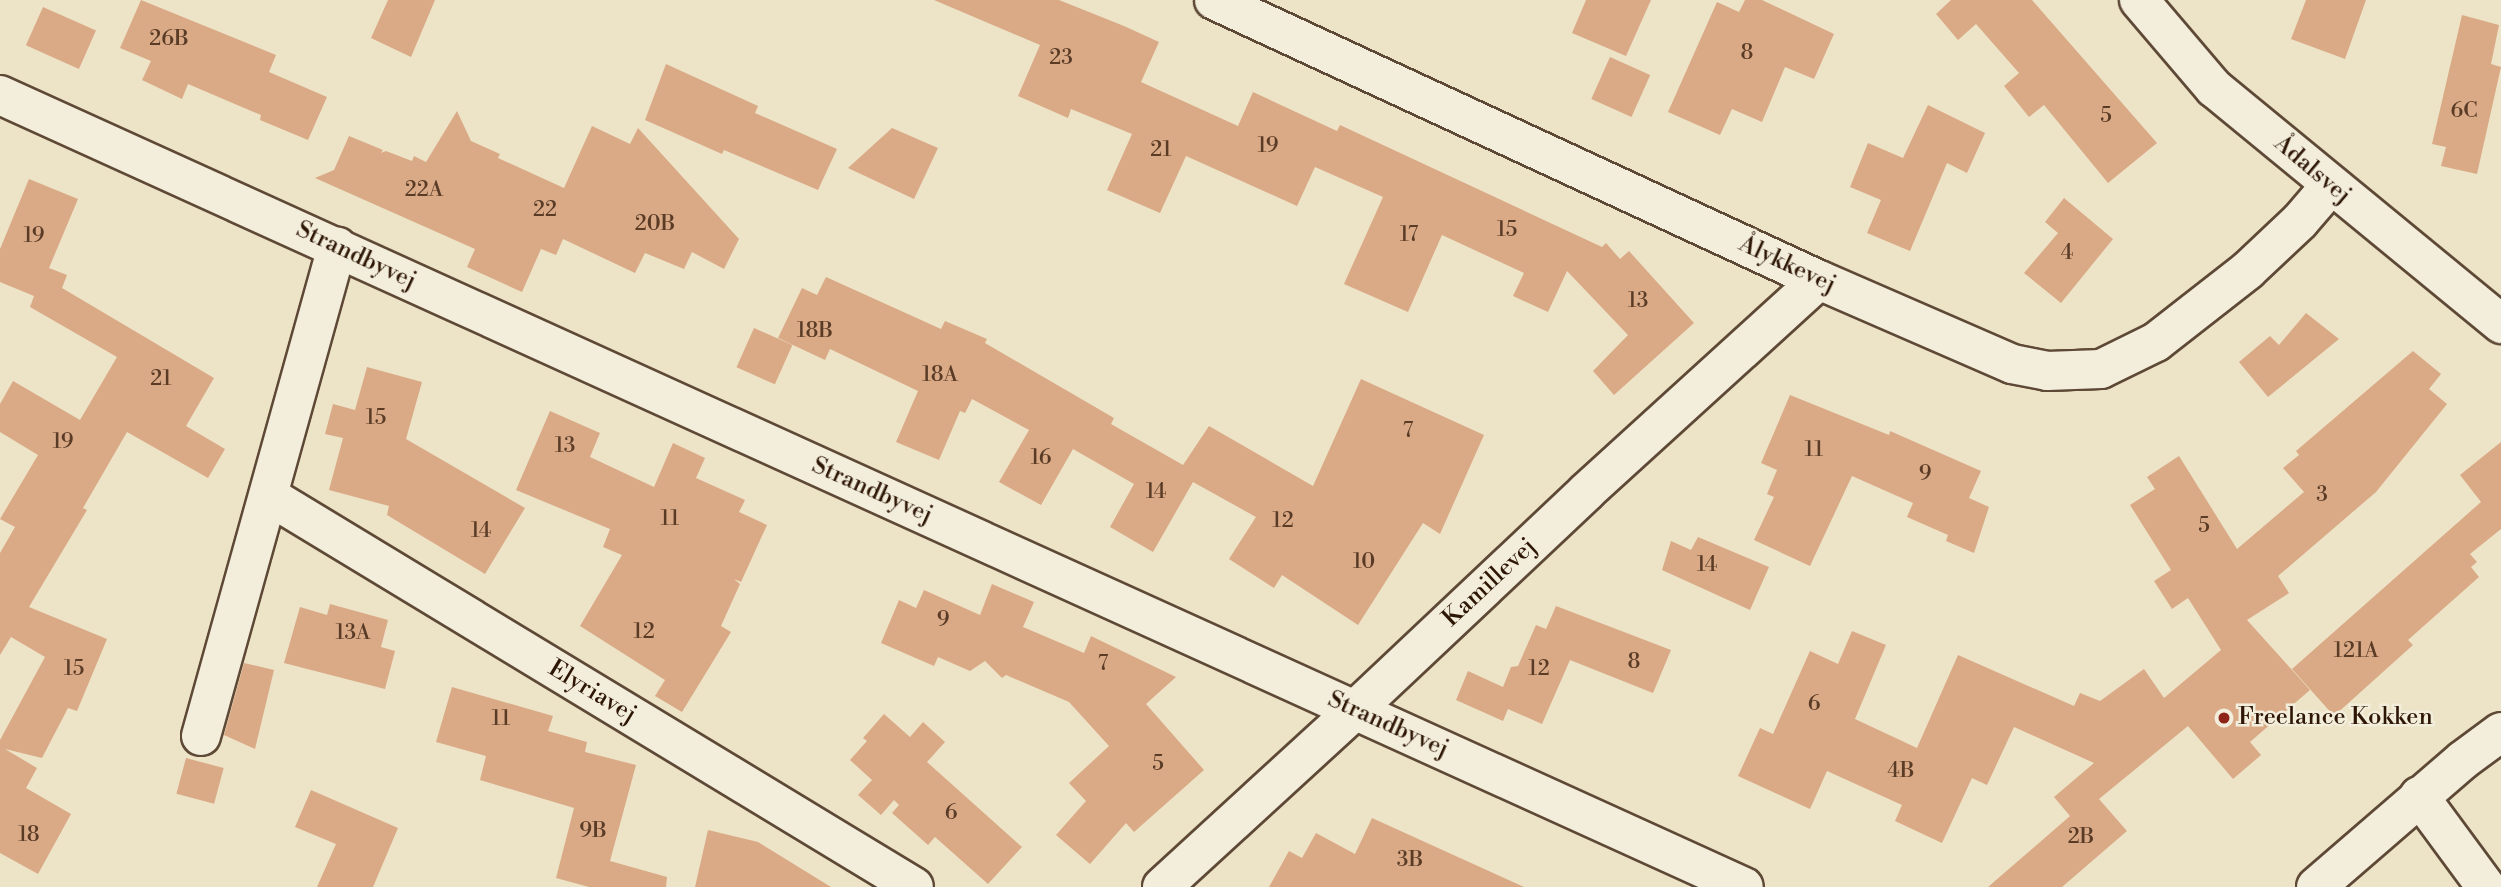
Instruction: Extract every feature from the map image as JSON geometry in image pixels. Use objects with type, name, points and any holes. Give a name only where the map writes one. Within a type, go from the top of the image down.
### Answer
[{"type":"street","name":"Ålykkevej","points":[[1214,0],[1819,281],[2012,364],[2047,371],[2101,369],[2156,341],[2218,294],[2300,221],[2330,186]]},
{"type":"street","name":"Ådalsvej","points":[[2139,0],[2214,88],[2501,324]]},
{"type":"street","name":"Strandbyvej","points":[[0,95],[1744,887]]},
{"type":"street","points":[[201,736],[337,247]]},
{"type":"street","name":"Kamillevej","points":[[1162,887],[1586,492],[1819,281]]},
{"type":"street","name":"Elyriavej","points":[[269,496],[914,887]]},
{"type":"street","points":[[2315,887],[2419,796],[2501,732]]},
{"type":"street","points":[[2419,796],[2486,887]]},
{"type":"building","points":[[141,0],[276,55],[269,72],[327,97],[308,140],[260,120],[261,115],[188,84],[182,99],[142,80],[151,61],[120,48]]},
{"type":"building","points":[[388,0],[435,0],[411,57],[371,38]]},
{"type":"building","points":[[934,0],[1059,0],[1124,26],[1159,42],[1141,82],[1238,126],[1253,92],[1337,131],[1340,125],[1602,247],[1606,243],[1620,259],[1629,251],[1694,323],[1614,395],[1593,371],[1628,335],[1567,271],[1548,312],[1513,296],[1524,273],[1442,235],[1408,312],[1344,284],[1383,197],[1315,167],[1297,206],[1186,156],[1160,213],[1107,190],[1132,134],[1071,109],[1068,118],[1018,96],[1040,45]]},
{"type":"building","points":[[1586,0],[1651,0],[1626,56],[1572,33]]},
{"type":"building","points":[[1745,0],[1762,0],[1834,34],[1814,79],[1785,67],[1762,122],[1732,109],[1720,135],[1668,112],[1717,2],[1739,12]]},
{"type":"building","points":[[1951,0],[2032,0],[2157,143],[2108,183],[2044,105],[2029,117],[2004,86],[2019,73],[1976,24],[1958,40],[1936,14]]},
{"type":"building","points":[[2306,0],[2366,0],[2345,59],[2291,39]]},
{"type":"building","points":[[43,7],[96,31],[79,69],[26,45]]},
{"type":"building","points":[[2462,15],[2499,25],[2491,64],[2501,67],[2477,174],[2441,166],[2446,147],[2432,144]]},
{"type":"building","points":[[1610,57],[1650,75],[1631,117],[1591,99]]},
{"type":"building","points":[[666,64],[758,106],[755,113],[837,149],[818,190],[724,150],[722,154],[645,120]]},
{"type":"building","points":[[1928,105],[1985,133],[1967,173],[1947,163],[1910,251],[1867,233],[1881,200],[1850,187],[1868,143],[1903,158]]},
{"type":"building","points":[[457,111],[471,141],[500,154],[498,158],[564,188],[592,126],[630,144],[638,128],[739,239],[724,269],[692,252],[684,269],[645,253],[635,273],[563,239],[556,255],[541,249],[522,292],[467,267],[475,249],[315,178],[334,170],[349,136],[383,150],[381,153],[386,151],[412,161],[414,156],[426,162]]},
{"type":"building","points":[[892,128],[938,148],[914,199],[848,168]]},
{"type":"building","points":[[29,179],[78,199],[49,268],[67,275],[62,288],[214,378],[186,426],[225,449],[208,478],[127,432],[83,508],[87,510],[29,607],[107,639],[77,711],[68,708],[42,758],[5,749],[37,768],[26,788],[71,814],[38,874],[0,853],[0,740],[45,657],[11,637],[0,655],[0,553],[15,527],[0,519],[38,455],[0,432],[0,404],[13,381],[80,420],[117,357],[30,307],[34,296],[0,282],[0,249]]},
{"type":"building","points":[[2064,198],[2113,239],[2061,303],[2024,273],[2058,233],[2045,222]]},
{"type":"building","points":[[826,277],[941,329],[945,321],[987,339],[985,343],[1114,418],[1111,424],[1183,465],[1209,426],[1313,486],[1361,379],[1484,435],[1440,534],[1423,523],[1358,625],[1282,575],[1274,588],[1229,559],[1256,517],[1193,482],[1153,552],[1110,527],[1134,484],[1073,449],[1041,505],[999,482],[1029,430],[972,399],[965,413],[960,411],[939,460],[896,442],[918,391],[830,349],[825,360],[778,338],[802,288],[817,295]]},
{"type":"building","points":[[2306,313],[2339,339],[2268,397],[2239,362],[2270,336],[2279,345]]},
{"type":"building","points":[[754,328],[792,345],[775,384],[737,367]]},
{"type":"building","points":[[2413,351],[2441,374],[2429,389],[2447,404],[2376,492],[2278,576],[2289,593],[2247,620],[2310,690],[2250,742],[2261,755],[2233,779],[2188,726],[2099,799],[2127,831],[2062,887],[1988,887],[2070,816],[2054,797],[2094,763],[2014,727],[1987,785],[1972,778],[1942,843],[1895,821],[1902,805],[1827,771],[1810,809],[1738,776],[1760,728],[1773,734],[1810,651],[1838,664],[1852,631],[1886,645],[1855,719],[1917,748],[1958,655],[2074,706],[2080,693],[2100,701],[2144,669],[2164,698],[2221,650],[2188,598],[2172,609],[2154,581],[2171,570],[2130,505],[2155,489],[2147,477],[2179,456],[2237,549],[2304,492],[2283,468],[2299,455],[2296,451]]},
{"type":"building","points":[[367,367],[422,382],[406,439],[525,508],[485,574],[387,515],[389,506],[329,490],[343,438],[325,434],[333,404],[355,410]]},
{"type":"building","points":[[1790,395],[1889,435],[1890,431],[1981,471],[1969,498],[1989,507],[1974,553],[1946,541],[1948,535],[1907,517],[1913,503],[1852,476],[1810,566],[1754,540],[1774,497],[1767,494],[1777,470],[1761,463]]},
{"type":"building","points":[[550,411],[600,433],[590,457],[654,487],[673,443],[705,458],[696,478],[745,500],[739,512],[767,525],[741,582],[734,579],[740,584],[721,626],[731,632],[682,712],[655,696],[665,680],[580,626],[622,555],[603,547],[610,529],[516,490]]},
{"type":"building","points":[[2501,442],[2501,529],[2470,554],[2477,562],[2471,567],[2479,577],[2408,640],[2413,645],[2334,716],[2292,669],[2481,502],[2460,475]]},
{"type":"building","points":[[1698,537],[1769,567],[1750,610],[1662,570],[1671,541],[1691,550]]},
{"type":"building","points":[[992,584],[1034,602],[1023,627],[1084,653],[1091,636],[1176,677],[1146,704],[1204,770],[1134,832],[1126,823],[1090,864],[1056,835],[1086,801],[1069,783],[1109,746],[1069,702],[1006,675],[1002,678],[985,661],[970,671],[938,657],[934,666],[881,643],[899,600],[916,608],[924,590],[980,615]]},
{"type":"building","points":[[330,604],[388,620],[381,647],[395,651],[385,689],[284,663],[300,607],[327,615]]},
{"type":"building","points":[[1556,606],[1671,650],[1653,693],[1570,660],[1542,724],[1508,709],[1503,721],[1456,700],[1468,671],[1503,687],[1511,667],[1518,666],[1536,625],[1546,629]]},
{"type":"building","points":[[244,663],[274,670],[255,749],[224,735]]},
{"type":"building","points":[[452,687],[553,716],[548,731],[587,742],[585,752],[636,765],[610,861],[667,877],[666,887],[589,887],[556,878],[574,808],[480,780],[486,756],[436,742]]},
{"type":"building","points":[[884,714],[910,737],[923,722],[945,742],[927,762],[1022,847],[988,884],[935,837],[928,845],[892,813],[899,805],[894,800],[881,815],[858,795],[872,780],[850,760],[867,741],[863,738]]},
{"type":"building","points":[[186,758],[224,768],[214,804],[176,794]]},
{"type":"building","points":[[311,790],[398,828],[373,887],[317,887],[336,844],[295,827]]},
{"type":"building","points":[[1372,818],[1524,887],[1269,887],[1289,851],[1302,858],[1316,833],[1355,854]]},
{"type":"building","points":[[708,830],[758,842],[831,887],[695,887]]},
{"type":"place","name":"Freelance Kokken","points":[[2224,718]]}]
